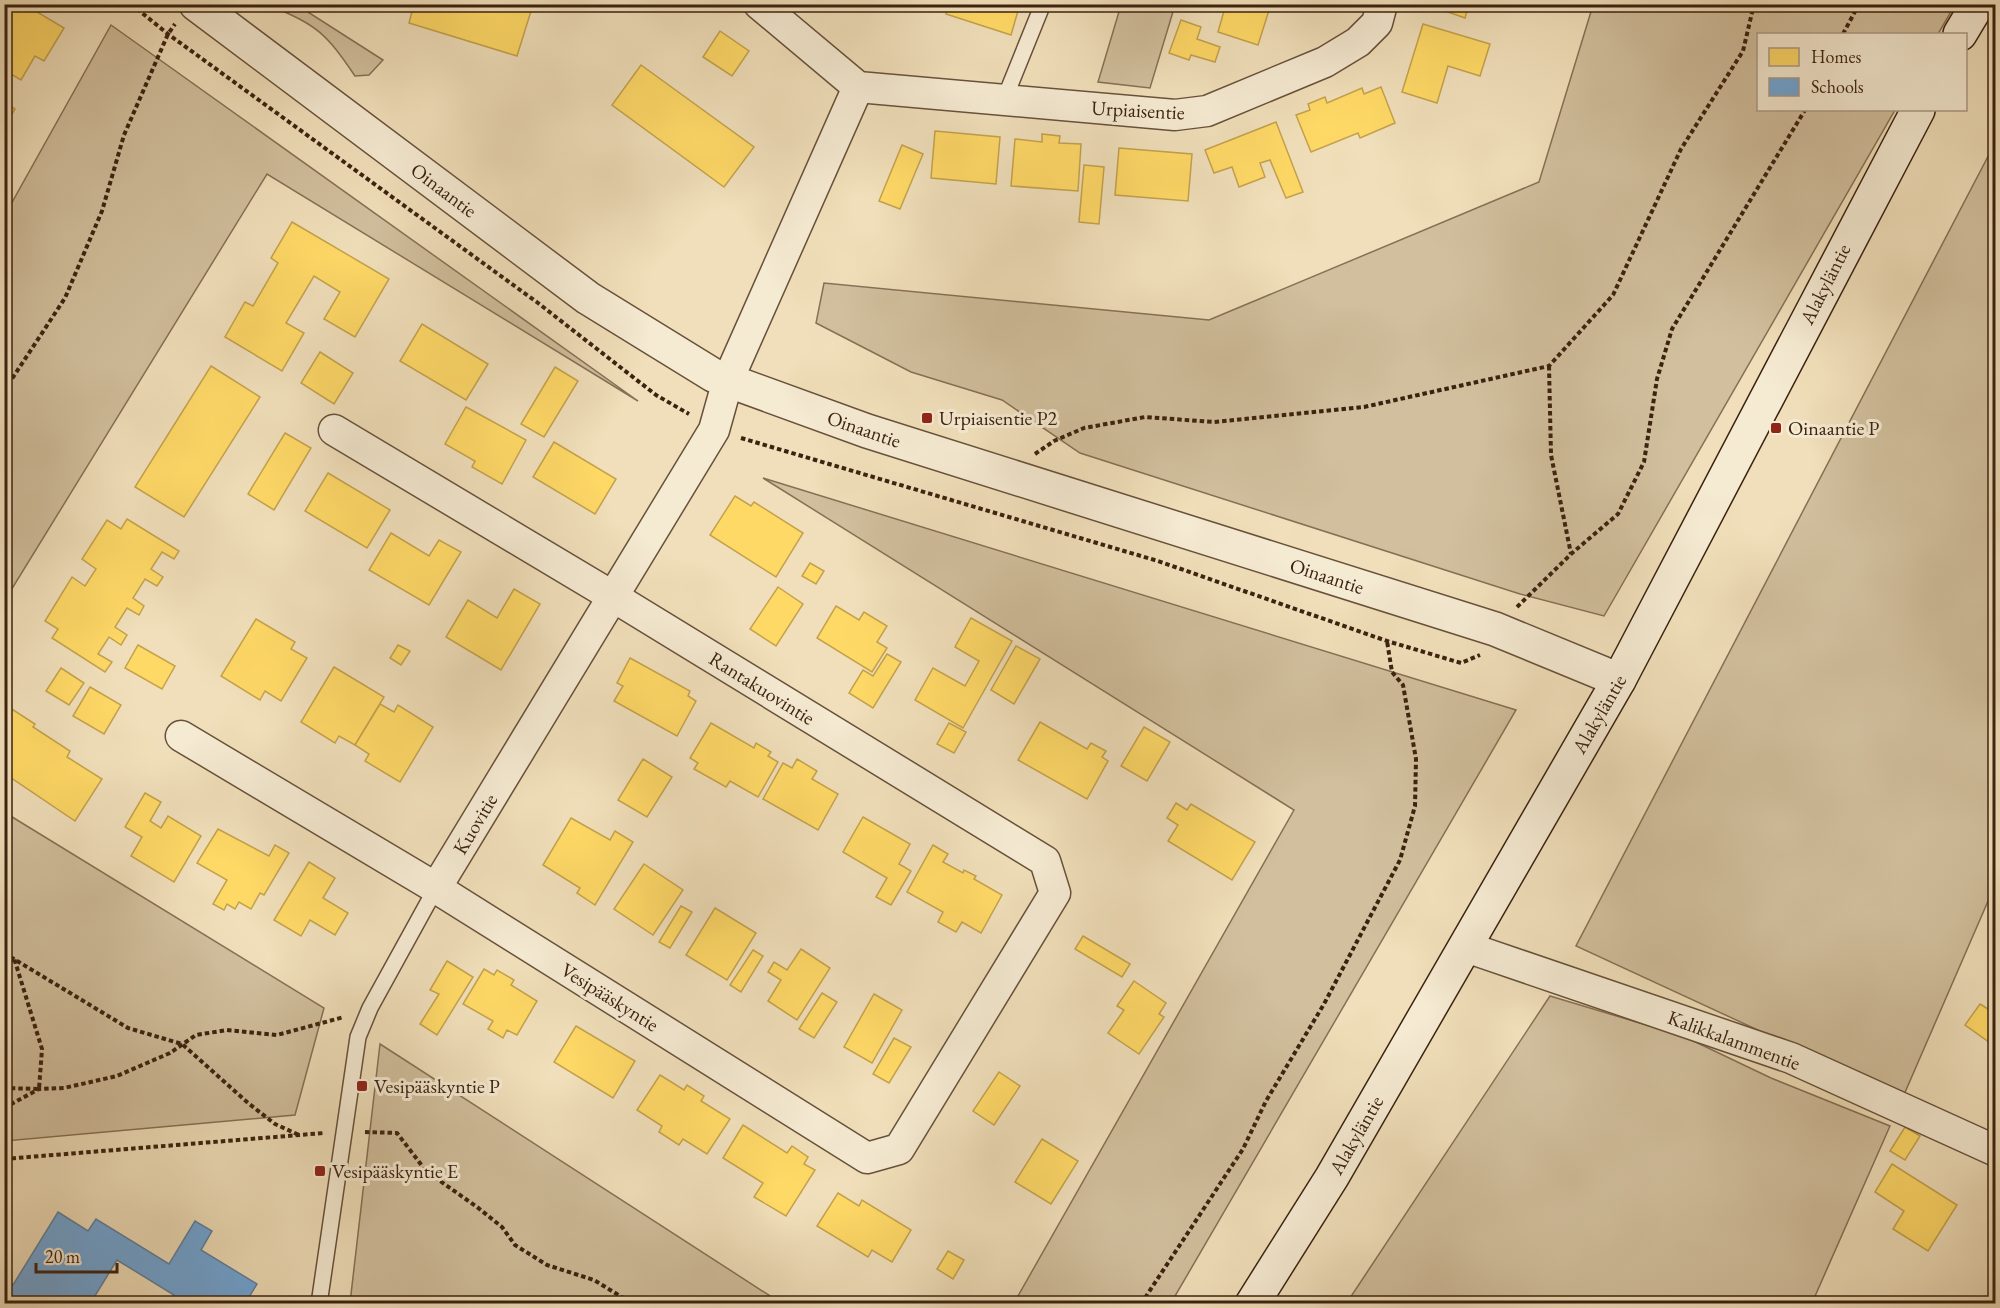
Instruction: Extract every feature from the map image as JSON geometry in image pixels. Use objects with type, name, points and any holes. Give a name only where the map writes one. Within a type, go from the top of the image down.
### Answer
[{"type":"street","name":"Oinaantie","points":[[196,4],[588,298],[713,375],[867,431],[1495,629],[1619,680]]},
{"type":"street","points":[[728,380],[858,87],[759,4]]},
{"type":"street","name":"Urpiaisentie","points":[[858,87],[1175,115],[1207,111],[1325,62],[1358,42],[1377,22],[1382,4]]},
{"type":"street","points":[[1961,33],[1978,4]]},
{"type":"street","name":"Alakyläntie","points":[[1252,1304],[1332,1177],[1619,680],[1917,111]]},
{"type":"street","name":"Kuovitie","points":[[436,888],[714,430],[728,380]]},
{"type":"street","name":"Rantakuovintie","points":[[334,430],[612,596],[1045,861],[1055,893],[987,1008]]},
{"type":"street","name":"Vesipääskyntie","points":[[181,736],[436,888],[867,1158],[899,1149],[987,1008]]},
{"type":"street","name":"Kalikkalammentie","points":[[1466,947],[1791,1058],[1995,1150]]},
{"type":"lane","points":[[1004,100],[1040,11]]},
{"type":"lane","name":"Kuovitie","points":[[319,1304],[342,1131],[358,1037],[370,1008],[436,888]]},
{"type":"path","points":[[1005,474],[1054,441],[1084,428],[1145,417],[1214,422],[1365,407],[1549,366],[1613,295],[1681,149],[1743,51],[1754,4]]},
{"type":"path","points":[[1844,33],[1859,4]]},
{"type":"path","points":[[4,392],[65,298],[102,211],[124,135],[168,34]]},
{"type":"path","points":[[1141,1304],[1243,1149],[1266,1101],[1324,1004],[1400,860],[1415,806],[1416,759],[1402,685],[1392,672],[1387,641],[1461,663],[1479,658],[1495,629],[1571,554],[1618,514],[1644,462],[1657,379],[1672,329],[1804,111]]},
{"type":"path","points":[[1549,366],[1551,455],[1571,554]]},
{"type":"path","points":[[4,953],[128,1028],[182,1044],[275,1124],[300,1135]]},
{"type":"path","points":[[4,967],[14,958]]},
{"type":"path","points":[[14,958],[42,1049],[39,1089]]},
{"type":"path","points":[[4,1088],[64,1088],[117,1076],[170,1053],[196,1035],[227,1030],[277,1035],[309,1028],[370,1008]]},
{"type":"path","points":[[4,1108],[39,1089]]},
{"type":"path","points":[[4,1160],[342,1131],[397,1133],[426,1171],[494,1220],[515,1245],[547,1265],[594,1280],[633,1304]]},
{"type":"shaded area","points":[[269,5],[297,5],[383,60],[369,75],[355,76],[336,49],[319,32],[299,19]]},
{"type":"shaded area","points":[[1121,5],[1175,5],[1150,88],[1098,82]]},
{"type":"shaded area","points":[[1593,5],[1955,5],[1939,33],[1757,33],[1757,111],[1894,111],[1604,616],[1520,594],[1080,453],[1002,400],[911,372],[816,323],[824,283],[1209,320],[1539,182]]},
{"type":"shaded area","points":[[111,25],[638,401],[267,174],[5,600],[5,215]]},
{"type":"shaded area","points":[[1995,143],[1995,885],[1903,1097],[1576,946]]},
{"type":"shaded area","points":[[763,478],[1516,710],[1171,1303],[1014,1303],[1294,810]]},
{"type":"shaded area","points":[[4,812],[324,1008],[295,1115],[5,1141]]},
{"type":"shaded area","points":[[1550,996],[1683,1036],[1771,1078],[1890,1126],[1812,1303],[1346,1304]]},
{"type":"shaded area","points":[[380,1044],[781,1303],[350,1303]]},
{"type":"building: Homes","points":[[16,4],[24,4],[64,28],[44,61],[35,56],[21,80],[4,70],[4,52],[11,42],[4,38],[4,24]]},
{"type":"building: Homes","points":[[414,4],[510,4],[531,11],[517,56],[409,23]]},
{"type":"building: Homes","points":[[949,4],[1020,4],[1011,35],[946,14]]},
{"type":"building: Homes","points":[[1226,4],[1271,4],[1258,45],[1218,32]]},
{"type":"building: Homes","points":[[1425,4],[1469,4],[1465,18]]},
{"type":"building: Homes","points":[[1181,20],[1201,27],[1197,39],[1220,47],[1215,62],[1191,55],[1189,60],[1169,53]]},
{"type":"building: Homes","points":[[1423,24],[1490,44],[1480,76],[1448,66],[1437,103],[1402,92]]},
{"type":"building: Homes","points":[[720,31],[749,51],[732,76],[703,57]]},
{"type":"building: Homes","points":[[641,65],[754,147],[724,187],[612,105]]},
{"type":"building: Homes","points":[[1381,87],[1395,123],[1360,138],[1358,133],[1311,152],[1296,115],[1310,110],[1308,104],[1325,97],[1327,103],[1362,88],[1364,94]]},
{"type":"building: Homes","points":[[4,102],[15,109],[4,127]]},
{"type":"building: Homes","points":[[1276,122],[1303,192],[1286,198],[1270,160],[1260,163],[1265,177],[1239,187],[1232,167],[1214,173],[1205,150]]},
{"type":"building: Homes","points":[[935,131],[1000,137],[996,184],[931,178]]},
{"type":"building: Homes","points":[[1042,134],[1060,136],[1059,143],[1081,144],[1078,191],[1011,186],[1015,139],[1042,142]]},
{"type":"building: Homes","points":[[902,145],[923,154],[900,209],[879,201]]},
{"type":"building: Homes","points":[[1119,148],[1192,154],[1188,201],[1115,195]]},
{"type":"building: Homes","points":[[1084,165],[1104,167],[1099,224],[1079,222]]},
{"type":"building: Homes","points":[[292,222],[389,279],[355,337],[324,319],[340,292],[314,276],[286,323],[304,333],[282,371],[225,337],[245,302],[253,306],[278,263],[271,258]]},
{"type":"building: Homes","points":[[422,324],[488,364],[466,400],[400,361]]},
{"type":"building: Homes","points":[[320,352],[353,373],[334,404],[301,383]]},
{"type":"building: Homes","points":[[211,366],[260,397],[184,517],[135,487]]},
{"type":"building: Homes","points":[[555,367],[578,381],[544,437],[521,424]]},
{"type":"building: Homes","points":[[466,407],[526,440],[502,484],[472,467],[475,461],[445,444]]},
{"type":"building: Homes","points":[[285,433],[311,448],[274,510],[248,494]]},
{"type":"building: Homes","points":[[554,442],[616,479],[595,514],[533,477]]},
{"type":"building: Homes","points":[[328,473],[390,510],[367,548],[305,511]]},
{"type":"building: Homes","points":[[735,496],[751,506],[754,502],[803,533],[776,577],[710,535]]},
{"type":"building: Homes","points":[[127,519],[179,551],[174,559],[162,552],[151,569],[163,577],[157,586],[145,579],[133,598],[144,606],[139,615],[127,608],[115,627],[127,635],[121,645],[109,637],[98,654],[112,662],[105,672],[52,638],[58,629],[45,621],[72,577],[85,586],[96,569],[82,559],[107,520],[121,529]]},
{"type":"building: Homes","points":[[391,533],[429,556],[439,540],[461,552],[429,605],[369,570]]},
{"type":"building: Homes","points":[[810,563],[824,571],[816,584],[802,576]]},
{"type":"building: Homes","points":[[778,587],[803,604],[776,646],[750,629]]},
{"type":"building: Homes","points":[[514,589],[540,604],[501,670],[446,637],[468,600],[497,618]]},
{"type":"building: Homes","points":[[836,606],[859,620],[864,612],[887,626],[877,642],[887,648],[872,672],[817,638]]},
{"type":"building: Homes","points":[[971,618],[1012,641],[963,728],[915,700],[933,668],[965,686],[979,661],[955,647]]},
{"type":"building: Homes","points":[[256,619],[295,642],[291,649],[307,658],[281,701],[265,691],[260,700],[221,676]]},
{"type":"building: Homes","points":[[138,645],[175,666],[162,689],[125,668]]},
{"type":"building: Homes","points":[[398,645],[410,651],[401,665],[390,658]]},
{"type":"building: Homes","points":[[1016,646],[1040,659],[1014,704],[991,690]]},
{"type":"building: Homes","points":[[887,654],[901,662],[873,708],[849,693],[863,670],[873,676]]},
{"type":"building: Homes","points":[[630,658],[690,691],[688,696],[696,701],[677,736],[614,701],[623,686],[617,683]]},
{"type":"building: Homes","points":[[334,667],[384,697],[355,745],[339,736],[335,743],[301,722]]},
{"type":"building: Homes","points":[[61,668],[84,683],[69,705],[46,691]]},
{"type":"building: Homes","points":[[90,687],[121,705],[104,734],[73,716]]},
{"type":"building: Homes","points":[[4,704],[35,724],[33,727],[70,751],[67,757],[102,779],[75,821],[4,773]]},
{"type":"building: Homes","points":[[380,704],[394,712],[398,705],[433,727],[400,782],[365,761],[369,754],[355,745]]},
{"type":"building: Homes","points":[[1040,722],[1087,749],[1091,743],[1106,751],[1102,757],[1108,761],[1087,799],[1018,760]]},
{"type":"building: Homes","points":[[711,723],[754,748],[756,743],[771,752],[768,756],[778,762],[758,797],[730,781],[726,787],[694,769],[698,763],[690,758]]},
{"type":"building: Homes","points":[[949,723],[966,732],[954,753],[937,744]]},
{"type":"building: Homes","points":[[1144,727],[1170,742],[1147,781],[1121,766]]},
{"type":"building: Homes","points":[[643,759],[672,777],[647,817],[618,800]]},
{"type":"building: Homes","points":[[797,759],[817,771],[812,779],[838,794],[818,830],[763,799],[783,763],[792,768]]},
{"type":"building: Homes","points":[[145,793],[161,802],[150,821],[161,828],[168,816],[201,836],[174,882],[131,856],[142,837],[125,827]]},
{"type":"building: Homes","points":[[1176,803],[1187,810],[1191,804],[1255,842],[1232,880],[1168,841],[1178,825],[1167,818]]},
{"type":"building: Homes","points":[[863,817],[910,844],[899,864],[911,871],[891,905],[876,897],[887,878],[843,852]]},
{"type":"building: Homes","points":[[571,818],[610,840],[615,831],[633,842],[595,905],[577,893],[580,888],[543,865]]},
{"type":"building: Homes","points":[[218,829],[269,856],[275,845],[289,853],[264,895],[260,893],[251,909],[239,902],[235,909],[227,904],[224,910],[213,904],[227,880],[197,863]]},
{"type":"building: Homes","points":[[933,845],[948,854],[943,862],[963,873],[964,870],[976,876],[974,879],[1002,895],[981,933],[962,922],[956,932],[938,922],[943,912],[907,892]]},
{"type":"building: Homes","points":[[309,862],[335,878],[323,898],[348,913],[335,935],[310,920],[301,936],[274,920]]},
{"type":"building: Homes","points":[[644,864],[683,890],[653,935],[614,909]]},
{"type":"building: Homes","points":[[681,906],[692,912],[670,948],[659,942]]},
{"type":"building: Homes","points":[[715,908],[756,933],[727,980],[686,955]]},
{"type":"building: Homes","points":[[1083,936],[1130,964],[1122,977],[1075,949]]},
{"type":"building: Homes","points":[[801,949],[830,968],[797,1020],[768,1001],[781,980],[768,972],[774,962],[787,970]]},
{"type":"building: Homes","points":[[753,950],[763,956],[741,992],[730,985]]},
{"type":"building: Homes","points":[[447,961],[473,977],[437,1035],[420,1024],[439,994],[430,990]]},
{"type":"building: Homes","points":[[484,969],[494,975],[497,970],[514,980],[511,985],[537,1001],[517,1035],[507,1030],[503,1038],[488,1029],[493,1021],[463,1004]]},
{"type":"building: Homes","points":[[1134,981],[1166,1003],[1159,1014],[1164,1017],[1139,1054],[1108,1033],[1124,1010],[1117,1006]]},
{"type":"building: Homes","points":[[822,993],[837,1002],[814,1038],[799,1029]]},
{"type":"building: Homes","points":[[874,994],[902,1010],[872,1063],[844,1047]]},
{"type":"building: Homes","points":[[1980,1004],[1996,1014],[1996,1047],[1965,1025]]},
{"type":"building: Homes","points":[[576,1026],[635,1061],[613,1098],[554,1062]]},
{"type":"building: Homes","points":[[894,1038],[911,1047],[889,1083],[873,1074]]},
{"type":"building: Homes","points":[[999,1072],[1020,1086],[994,1125],[973,1111]]},
{"type":"building: Homes","points":[[660,1075],[684,1090],[687,1085],[704,1096],[701,1101],[730,1119],[707,1154],[683,1139],[679,1145],[659,1132],[662,1126],[637,1110]]},
{"type":"building: Homes","points":[[743,1125],[787,1153],[792,1146],[808,1157],[804,1164],[815,1170],[786,1216],[754,1197],[763,1183],[723,1158]]},
{"type":"building: Homes","points":[[1905,1127],[1920,1136],[1905,1160],[1890,1151]]},
{"type":"building: Homes","points":[[1042,1139],[1078,1161],[1051,1204],[1015,1182]]},
{"type":"building: Homes","points":[[1892,1164],[1957,1205],[1928,1251],[1893,1229],[1904,1211],[1875,1192]]},
{"type":"building: Homes","points":[[838,1193],[859,1206],[862,1200],[911,1230],[892,1262],[872,1250],[868,1257],[817,1226]]},
{"type":"building: Homes","points":[[948,1251],[964,1260],[953,1279],[937,1269]]},
{"type":"building: Schools","points":[[58,1212],[88,1231],[96,1219],[169,1264],[195,1221],[212,1231],[201,1250],[257,1284],[245,1304],[169,1304],[174,1295],[117,1260],[90,1304],[4,1304],[4,1280],[13,1285]]},
{"type":"place","name":"Urpiaisentie P2","points":[[927,418]]},
{"type":"place","name":"Oinaantie P","points":[[1776,428]]},
{"type":"place","name":"Vesipääskyntie P","points":[[362,1086]]},
{"type":"place","name":"Vesipääskyntie E","points":[[320,1171]]}]
